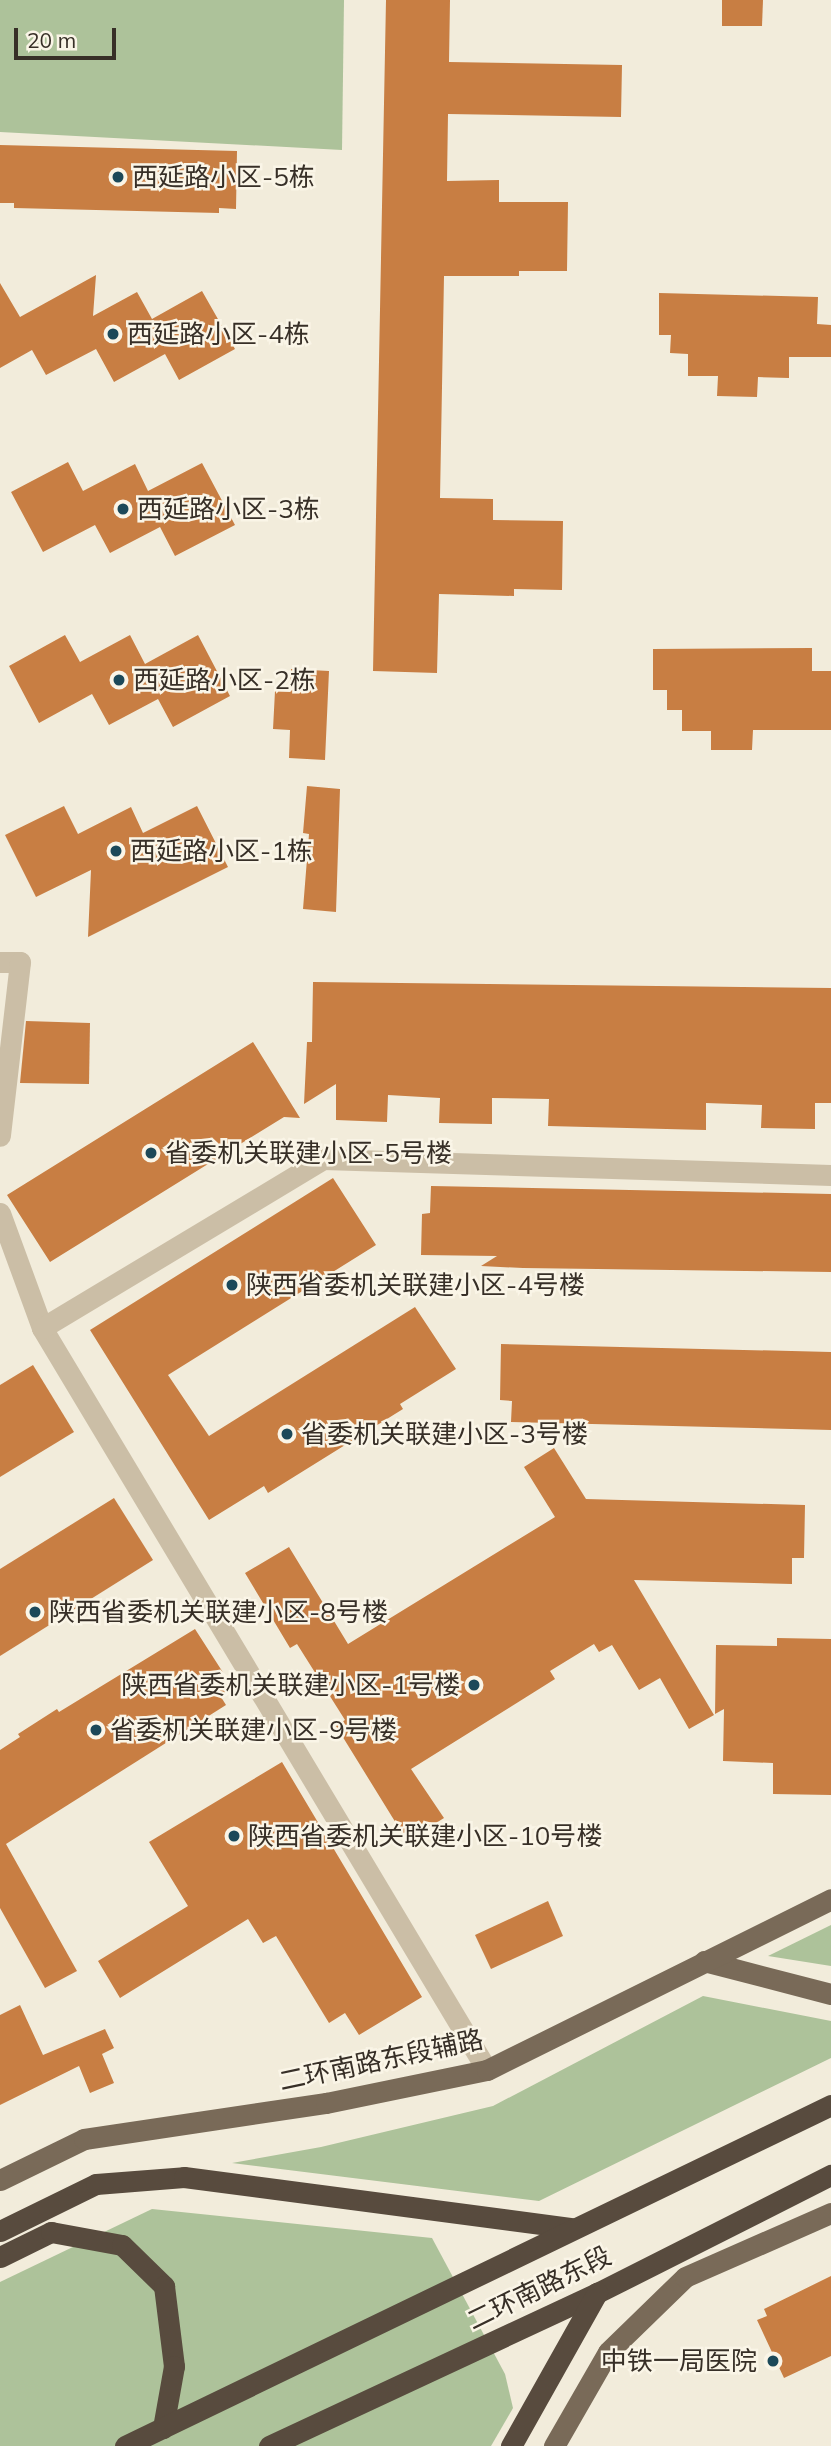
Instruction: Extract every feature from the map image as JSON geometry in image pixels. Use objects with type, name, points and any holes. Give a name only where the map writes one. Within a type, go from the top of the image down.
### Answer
[{"type":"highway","name":"二环南路东段","points":[[125,2446],[831,2105]]},
{"type":"highway","name":"二环南路东段","points":[[269,2446],[597,2293],[831,2175]]},
{"type":"highway","points":[[0,2231],[96,2184],[184,2177],[574,2228]]},
{"type":"highway","points":[[0,2257],[51,2232],[122,2245],[164,2286],[174,2367],[163,2428]]},
{"type":"highway","points":[[511,2446],[597,2293]]},
{"type":"main road","name":"二环南路东段辅路","points":[[0,2180],[84,2139],[326,2103],[487,2070],[831,1899]]},
{"type":"main road","points":[[704,1961],[831,1994]]},
{"type":"main road","points":[[685,2277],[831,2213]]},
{"type":"main road","points":[[554,2446],[608,2353],[744,2218]]},
{"type":"street","points":[[0,962],[20,962],[0,1136]]},
{"type":"street","points":[[42,1328],[323,1159],[831,1175]]},
{"type":"street","points":[[0,1213],[42,1328],[487,2070]]},
{"type":"green space","points":[[0,0],[344,0],[342,150],[0,132]]},
{"type":"green space","points":[[831,1925],[831,1966],[768,1956]]},
{"type":"green space","points":[[703,1996],[831,2021],[831,2058],[539,2201],[232,2163],[321,2147],[493,2106]]},
{"type":"green space","points":[[152,2209],[432,2238],[505,2374],[513,2408],[491,2446],[0,2446],[0,2282]]},
{"type":"building","points":[[386,0],[450,0],[449,62],[622,65],[621,117],[448,114],[447,181],[499,180],[499,202],[568,202],[567,271],[519,271],[519,276],[444,276],[440,498],[493,499],[493,520],[563,521],[562,590],[514,589],[514,596],[439,594],[437,673],[373,671]]},
{"type":"building","points":[[722,0],[763,0],[762,26],[722,26]]},
{"type":"building","name":"西延路小区-5栋","points":[[0,145],[237,151],[236,209],[219,208],[219,213],[14,208],[14,203],[0,203]]},
{"type":"building","name":"西延路小区-4栋","points":[[96,275],[93,316],[137,292],[152,319],[202,291],[235,349],[179,380],[165,354],[114,382],[96,349],[46,375],[32,350],[0,368],[0,283],[20,317]]},
{"type":"building","points":[[659,293],[818,297],[817,324],[831,325],[831,357],[789,357],[789,378],[758,377],[757,397],[717,396],[718,376],[688,376],[688,354],[670,353],[671,335],[659,335]]},
{"type":"building","name":"西延路小区-3栋","points":[[68,462],[83,491],[135,464],[148,491],[202,463],[235,525],[175,556],[160,527],[110,553],[95,525],[43,552],[11,492]]},
{"type":"building","name":"西延路小区-2栋","points":[[65,635],[80,662],[130,635],[145,664],[198,635],[230,696],[173,727],[158,699],[109,725],[92,694],[39,723],[9,666]]},
{"type":"building","points":[[812,648],[812,671],[831,671],[831,730],[753,730],[752,750],[711,750],[711,731],[682,731],[682,710],[667,710],[667,690],[653,690],[653,649]]},
{"type":"building","points":[[291,669],[329,671],[325,760],[289,758],[290,730],[273,729],[275,691],[290,692]]},
{"type":"building","points":[[307,786],[340,789],[336,912],[303,909],[309,834],[303,833]]},
{"type":"building","name":"西延路小区-1栋","points":[[64,806],[78,834],[131,807],[143,833],[197,806],[228,867],[88,937],[91,870],[36,897],[5,835]]},
{"type":"building","points":[[313,982],[831,988],[831,1103],[815,1103],[815,1129],[761,1128],[762,1105],[706,1103],[706,1130],[548,1126],[549,1099],[492,1098],[492,1124],[439,1123],[440,1098],[388,1095],[387,1122],[336,1120],[336,1084],[304,1104],[307,1042],[312,1042]]},
{"type":"building","points":[[26,1021],[90,1023],[89,1084],[20,1083]]},
{"type":"building","name":"省委机关联建小区-5号楼","points":[[253,1042],[300,1118],[284,1117],[50,1262],[7,1195]]},
{"type":"building","points":[[333,1178],[376,1245],[168,1375],[209,1436],[415,1307],[456,1369],[400,1404],[403,1409],[268,1493],[264,1486],[209,1520],[90,1330]]},
{"type":"building","points":[[431,1186],[831,1194],[831,1272],[523,1268],[481,1266],[497,1256],[421,1255],[422,1214],[430,1213]]},
{"type":"building","points":[[501,1344],[831,1352],[831,1430],[511,1422],[512,1401],[500,1400]]},
{"type":"building","points":[[33,1365],[74,1432],[0,1477],[0,1385]]},
{"type":"building","points":[[554,1448],[586,1499],[805,1505],[804,1558],[792,1558],[792,1584],[634,1580],[714,1715],[689,1729],[660,1678],[639,1690],[612,1645],[599,1652],[594,1644],[550,1671],[555,1679],[411,1769],[444,1818],[407,1841],[336,1726],[345,1720],[297,1644],[290,1648],[245,1573],[289,1547],[348,1644],[555,1517],[524,1467]]},
{"type":"building","name":"陕西省委机关联建小区-8号楼","points":[[114,1498],[153,1560],[0,1656],[0,1569]]},
{"type":"building","name":"省委机关联建小区-9号楼","points":[[195,1629],[233,1688],[221,1697],[226,1705],[6,1844],[77,1971],[45,1988],[0,1908],[0,1750],[20,1737],[18,1734],[57,1709],[59,1712]]},
{"type":"building","points":[[777,1638],[831,1639],[831,1795],[773,1794],[773,1763],[723,1761],[724,1709],[715,1714],[716,1645],[777,1646]]},
{"type":"building","points":[[282,1762],[422,1997],[359,2035],[345,2013],[329,2023],[276,1936],[263,1943],[248,1919],[120,1998],[98,1961],[188,1906],[149,1842]]},
{"type":"building","points":[[548,1901],[563,1936],[491,1969],[475,1935]]},
{"type":"building","points":[[20,2005],[43,2055],[105,2029],[114,2048],[102,2054],[114,2083],[90,2093],[79,2066],[0,2105],[0,2015]]},
{"type":"building","points":[[831,2276],[831,2356],[784,2378],[757,2320],[767,2316],[764,2309]]},
{"type":"place","name":"西延路小区-5栋","points":[[118,177]]},
{"type":"place","name":"西延路小区-4栋","points":[[113,334]]},
{"type":"place","name":"西延路小区-3栋","points":[[123,509]]},
{"type":"place","name":"西延路小区-2栋","points":[[119,680]]},
{"type":"place","name":"西延路小区-1栋","points":[[116,851]]},
{"type":"place","name":"省委机关联建小区-5号楼","points":[[151,1153]]},
{"type":"place","name":"陕西省委机关联建小区-4号楼","points":[[232,1285]]},
{"type":"place","name":"省委机关联建小区-3号楼","points":[[287,1434]]},
{"type":"place","name":"陕西省委机关联建小区-8号楼","points":[[35,1612]]},
{"type":"place","name":"陕西省委机关联建小区-1号楼","points":[[474,1685]]},
{"type":"place","name":"省委机关联建小区-9号楼","points":[[96,1730]]},
{"type":"place","name":"陕西省委机关联建小区-10号楼","points":[[234,1836]]},
{"type":"place","name":"中铁一局医院","points":[[773,2361]]}]
